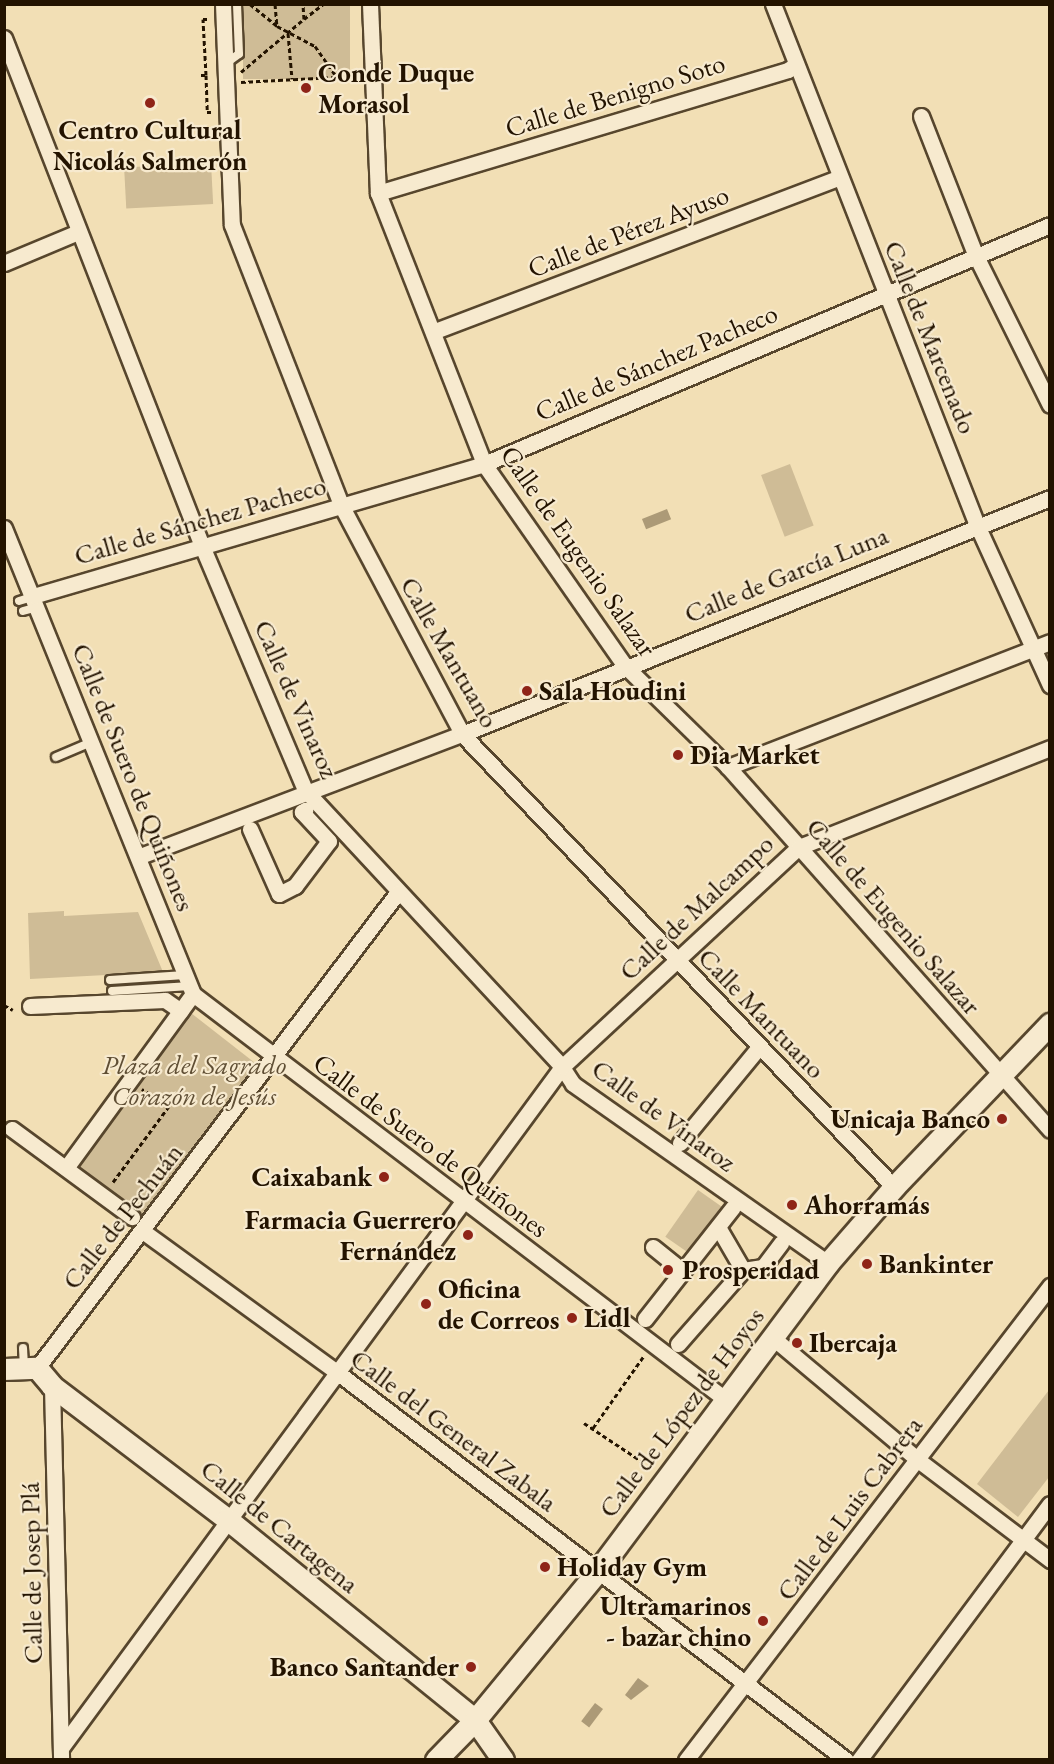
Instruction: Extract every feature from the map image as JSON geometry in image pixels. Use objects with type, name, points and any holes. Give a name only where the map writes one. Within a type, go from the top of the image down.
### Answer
[{"type":"street","name":"Calle Mantuano","points":[[223,4],[232,225],[341,505],[462,734],[894,1187]]},
{"type":"street","name":"Calle de Eugenio Salazar","points":[[370,4],[378,192],[435,332],[484,464],[625,666],[728,767],[1000,1077],[1050,1130]]},
{"type":"street","name":"Calle de Marcenado","points":[[773,4],[978,525],[1050,685]]},
{"type":"street","name":"Calle de Vinaroz","points":[[4,38],[202,546],[304,790],[562,1067],[573,1084],[828,1263]]},
{"type":"street","name":"Calle de Benigno Soto","points":[[378,192],[788,70],[796,64]]},
{"type":"street","points":[[921,116],[976,256],[1048,397]]},
{"type":"street","name":"Calle de Pérez Ayuso","points":[[435,332],[840,177]]},
{"type":"street","name":"Calle de Sánchez Pacheco","points":[[28,604],[202,546],[484,464],[886,292],[1050,225]]},
{"type":"street","points":[[4,263],[78,232]]},
{"type":"street","name":"Calle de García Luna","points":[[140,856],[304,790],[462,734],[625,666],[1050,498]]},
{"type":"street","name":"Calle de Suero de Quiñones","points":[[4,528],[28,604],[93,741],[189,985],[274,1058],[467,1201],[725,1399]]},
{"type":"street","points":[[728,767],[1050,642]]},
{"type":"street","name":"Calle de Malcampo","points":[[61,1754],[227,1519],[467,1201],[562,1067],[675,959],[799,847],[1050,748]]},
{"type":"street","points":[[250,829],[279,894],[295,886],[330,841],[302,812],[305,810]]},
{"type":"street","name":"Calle de Pechuán","points":[[22,1363],[144,1232],[398,892]]},
{"type":"street","points":[[66,1168],[181,1011],[189,985]]},
{"type":"street","points":[[30,1006],[165,1000],[181,1011]]},
{"type":"street","name":"Calle de López de Hoyos","points":[[436,1760],[475,1720],[597,1572],[828,1263],[894,1187],[1050,1024]]},
{"type":"street","points":[[680,1143],[759,1047]]},
{"type":"street","points":[[12,1129],[132,1217]]},
{"type":"street","points":[[645,1319],[734,1207]]},
{"type":"street","points":[[718,1227],[743,1270]]},
{"type":"street","name":"Calle del General Zabala","points":[[144,1232],[338,1373],[846,1760]]},
{"type":"street","points":[[678,1344],[743,1270],[763,1267],[781,1243]]},
{"type":"street","points":[[653,1247],[683,1271]]},
{"type":"street","name":"Calle de Luis Cabrera","points":[[686,1760],[746,1685],[1050,1286]]},
{"type":"street","points":[[772,1337],[918,1460],[1050,1560]]},
{"type":"street","name":"Calle de Cartagena","points":[[22,1363],[227,1519],[475,1720],[503,1760]]},
{"type":"street","name":"Calle de Josep Plá","points":[[52,1386],[61,1754]]},
{"type":"street","points":[[859,1760],[1050,1504]]},
{"type":"lane","points":[[225,64],[239,54],[237,4]]},
{"type":"lane","points":[[56,757],[93,741]]},
{"type":"lane","points":[[110,980],[189,985]]},
{"type":"lane","points":[[112,991],[189,985]]},
{"type":"path","points":[[250,4],[276,26],[315,46],[338,77]]},
{"type":"path","points":[[275,4],[276,26]]},
{"type":"path","points":[[303,4],[304,19]]},
{"type":"path","points":[[240,73],[324,4]]},
{"type":"path","points":[[207,106],[203,19],[213,19]]},
{"type":"path","points":[[288,32],[292,79]]},
{"type":"path","points":[[236,83],[356,76]]},
{"type":"path","points":[[103,1195],[169,1106],[130,1081]]},
{"type":"path","points":[[593,1428],[643,1357]]},
{"type":"path","points":[[585,1423],[643,1462]]},
{"type":"green space","points":[[243,5],[350,5],[350,79],[243,79]]},
{"type":"green space","points":[[211,163],[213,204],[126,208],[124,168]]},
{"type":"green space","points":[[790,464],[814,526],[785,537],[761,475]]},
{"type":"green space","points":[[64,911],[64,916],[138,912],[163,972],[30,979],[28,913]]},
{"type":"green space","name":"Plaza del Sagrado Corazón de Jesús","points":[[191,1013],[258,1065],[139,1218],[72,1166]]},
{"type":"green space","points":[[698,1190],[725,1209],[692,1256],[665,1237]]},
{"type":"green space","points":[[1049,1390],[1049,1477],[1018,1517],[977,1484]]},
{"type":"shaded area","points":[[667,509],[671,519],[646,529],[642,519]]},
{"type":"shaded area","points":[[638,1678],[649,1686],[631,1700],[625,1695]]},
{"type":"shaded area","points":[[595,1703],[603,1709],[589,1727],[581,1721]]},
{"type":"place","name":"Conde Duque Morasol","points":[[306,88]]},
{"type":"place","name":"Centro Cultural Nicolás Salmerón","points":[[150,103]]},
{"type":"place","name":"Sala Houdini","points":[[527,691]]},
{"type":"place","name":"Dia Market","points":[[678,755]]},
{"type":"place","name":"Unicaja Banco","points":[[1002,1119]]},
{"type":"place","name":"Caixabank","points":[[384,1177]]},
{"type":"place","name":"Ahorramás","points":[[792,1205]]},
{"type":"place","name":"Farmacia Guerrero Fernández","points":[[468,1235]]},
{"type":"place","name":"Bankinter","points":[[867,1264]]},
{"type":"place","name":"Prosperidad","points":[[668,1270]]},
{"type":"place","name":"Oficina de Correos","points":[[426,1304]]},
{"type":"place","name":"Lidl","points":[[572,1318]]},
{"type":"place","name":"Ibercaja","points":[[797,1343]]},
{"type":"place","name":"Holiday Gym","points":[[545,1567]]},
{"type":"place","name":"Ultramarinos - bazar chino","points":[[763,1621]]},
{"type":"place","name":"Banco Santander","points":[[471,1667]]}]
